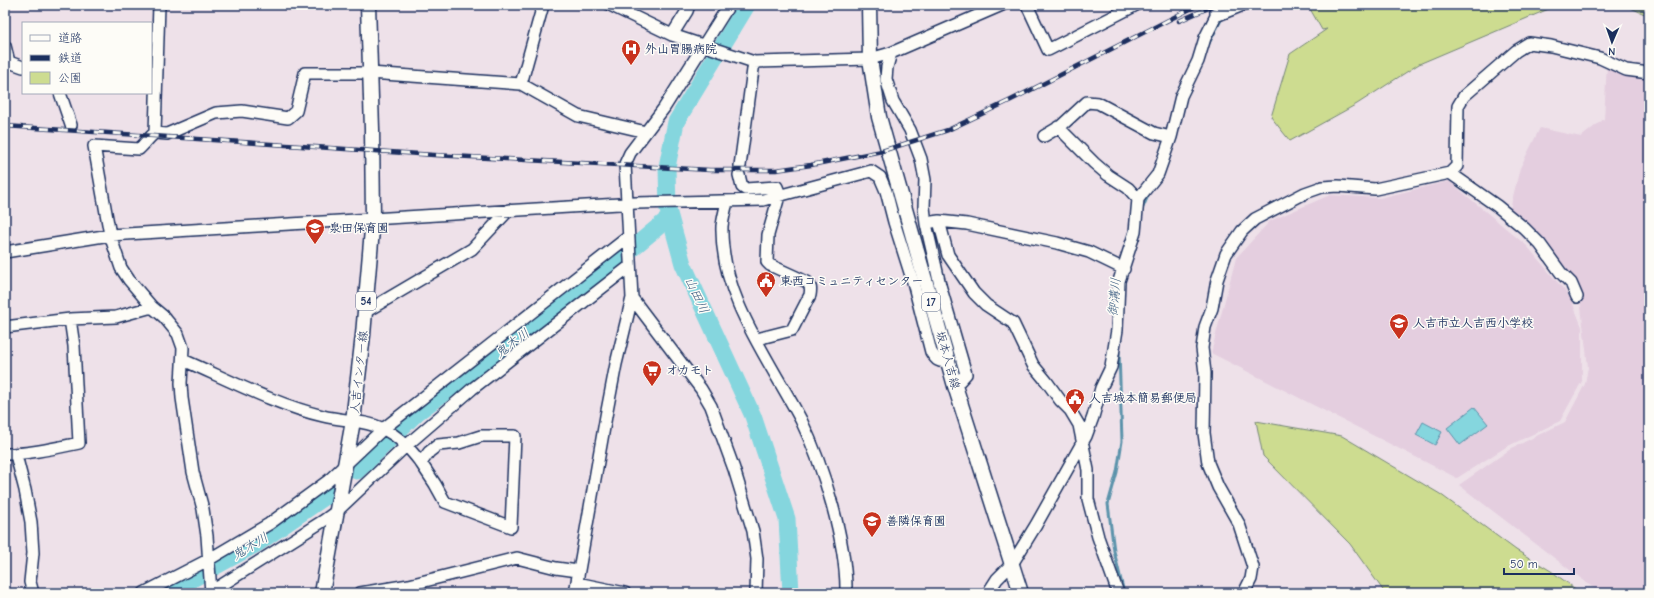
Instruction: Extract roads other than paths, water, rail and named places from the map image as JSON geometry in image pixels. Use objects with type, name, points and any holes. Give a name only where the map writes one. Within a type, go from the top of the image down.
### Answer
[{"type":"main road","name":"人吉インター線","points":[[322,593],[353,421],[365,312],[373,218],[368,5]]},
{"type":"main road","name":"坂本人吉線","points":[[869,5],[870,59],[879,117],[955,386],[1021,593]]},
{"type":"street","points":[[155,133],[159,5]]},
{"type":"street","points":[[521,84],[543,5]]},
{"type":"street","points":[[610,5],[672,35],[754,62],[870,59],[891,53],[997,6]]},
{"type":"street","points":[[672,35],[688,11],[688,5]]},
{"type":"street","points":[[625,593],[576,588],[615,371],[632,298],[628,237],[631,203],[625,164],[630,152],[664,108],[729,5]]},
{"type":"street","points":[[1027,5],[1048,50],[1134,6]]},
{"type":"street","points":[[988,593],[997,579],[1012,564],[1036,526],[1082,441],[1093,417],[1101,388],[1111,367],[1117,330],[1119,281],[1135,232],[1138,199],[1158,174],[1171,137],[1181,96],[1198,61],[1205,38],[1216,11],[1243,5]]},
{"type":"street","points":[[1244,593],[1251,579],[1253,567],[1239,524],[1218,487],[1208,464],[1204,433],[1206,373],[1202,348],[1204,327],[1212,308],[1217,280],[1226,254],[1242,231],[1255,219],[1305,193],[1322,187],[1338,186],[1375,189],[1450,173],[1457,166],[1458,106],[1464,96],[1516,51],[1529,43],[1551,46],[1600,58],[1626,70],[1649,72]]},
{"type":"street","points":[[5,46],[9,62],[22,67]]},
{"type":"street","points":[[891,53],[886,67],[886,79],[893,101],[910,130],[922,160],[925,180],[924,207],[926,224],[940,285],[966,374],[955,386]]},
{"type":"street","points":[[754,62],[740,171],[742,187],[745,189],[777,187],[779,196],[768,235],[767,262],[770,265],[807,282],[810,285],[810,295],[792,330],[756,339]]},
{"type":"street","points":[[630,266],[472,389],[407,445],[337,511],[211,592],[207,536],[203,509],[193,472],[182,398],[181,383],[183,348],[178,334],[164,317],[152,307],[129,280],[121,268],[110,235],[94,146],[139,150],[148,141],[150,136],[155,133],[167,134],[216,112],[242,111],[288,118],[296,111],[306,73],[370,73],[521,84],[578,116],[646,132]]},
{"type":"street","points":[[60,94],[71,125]]},
{"type":"street","points":[[1044,136],[1058,127],[1087,102],[1092,102],[1098,103],[1154,133],[1171,137]]},
{"type":"street","points":[[1058,127],[1108,176],[1128,188],[1138,199]]},
{"type":"street","points":[[5,252],[110,235],[631,203],[763,200],[871,171],[880,177],[886,190],[894,222],[913,282],[931,352],[935,359],[941,362],[948,361]]},
{"type":"street","points":[[1450,173],[1497,206],[1524,228],[1540,244],[1561,273],[1571,283],[1577,297]]},
{"type":"street","points":[[723,202],[722,243],[730,283],[756,339],[801,421],[826,482],[843,557],[846,593]]},
{"type":"street","points":[[365,312],[472,249],[509,210]]},
{"type":"street","points":[[926,224],[939,221],[967,224],[1089,252],[1124,269]]},
{"type":"street","points":[[939,221],[948,255],[974,293],[986,305],[1013,323],[1033,366],[1060,400],[1070,410],[1079,425],[1088,470],[1088,499],[1098,537],[1118,593]]},
{"type":"street","points":[[144,593],[208,563],[269,524],[328,481],[383,429],[628,237]]},
{"type":"street","points":[[632,298],[701,389],[711,406],[734,469],[753,531],[756,559],[756,593]]},
{"type":"street","points":[[5,327],[70,319],[116,317],[152,307]]},
{"type":"street","points":[[5,454],[49,450],[79,443],[74,346],[70,319]]},
{"type":"street","points":[[183,360],[270,398],[324,416],[353,421],[383,429],[407,445],[421,463],[445,502],[512,527],[515,436],[481,436],[459,443],[438,445],[429,452],[421,463]]},
{"type":"street","points":[[18,454],[17,459],[31,522],[33,553],[30,582],[33,593]]},
{"type":"street","points":[[360,593],[409,585],[517,558],[556,568],[578,571]]},
{"type":"water","points":[[1474,407],[1488,424],[1460,445],[1447,428]]},
{"type":"water","points":[[1423,422],[1442,432],[1435,445],[1416,435]]},
{"type":"waterway","name":"山田川","points":[[747,5],[676,122],[667,167],[668,210],[683,264],[753,416],[787,519],[791,593]]},
{"type":"waterway","name":"御溝川","points":[[1207,47],[1222,18]]},
{"type":"waterway","name":"御溝川","points":[[1141,212],[1150,191]]},
{"type":"waterway","name":"鬼木川","points":[[357,471],[418,412],[575,296],[670,217]]},
{"type":"waterway","name":"御溝川","points":[[1119,352],[1122,441],[1117,472],[1108,504],[1114,551],[1124,593]]},
{"type":"waterway","name":"鬼木川","points":[[167,593],[258,543],[329,494]]},
{"type":"railway","points":[[5,126],[434,155],[710,170],[776,170],[811,165],[882,151],[948,130],[1011,100],[1198,5]]},
{"type":"railway","points":[[1179,21],[1215,5]]},
{"type":"place","name":"外山胃腸病院","points":[[631,66]]},
{"type":"place","name":"泉田保育園","points":[[315,245]]},
{"type":"place","name":"東西コミュニティセンター","points":[[766,298]]},
{"type":"place","name":"人吉市立人吉西小学校","points":[[1399,340]]},
{"type":"place","name":"オカモト","points":[[652,387]]},
{"type":"place","name":"人吉城本簡易郵便局","points":[[1075,415]]},
{"type":"place","name":"善隣保育園","points":[[872,538]]}]
